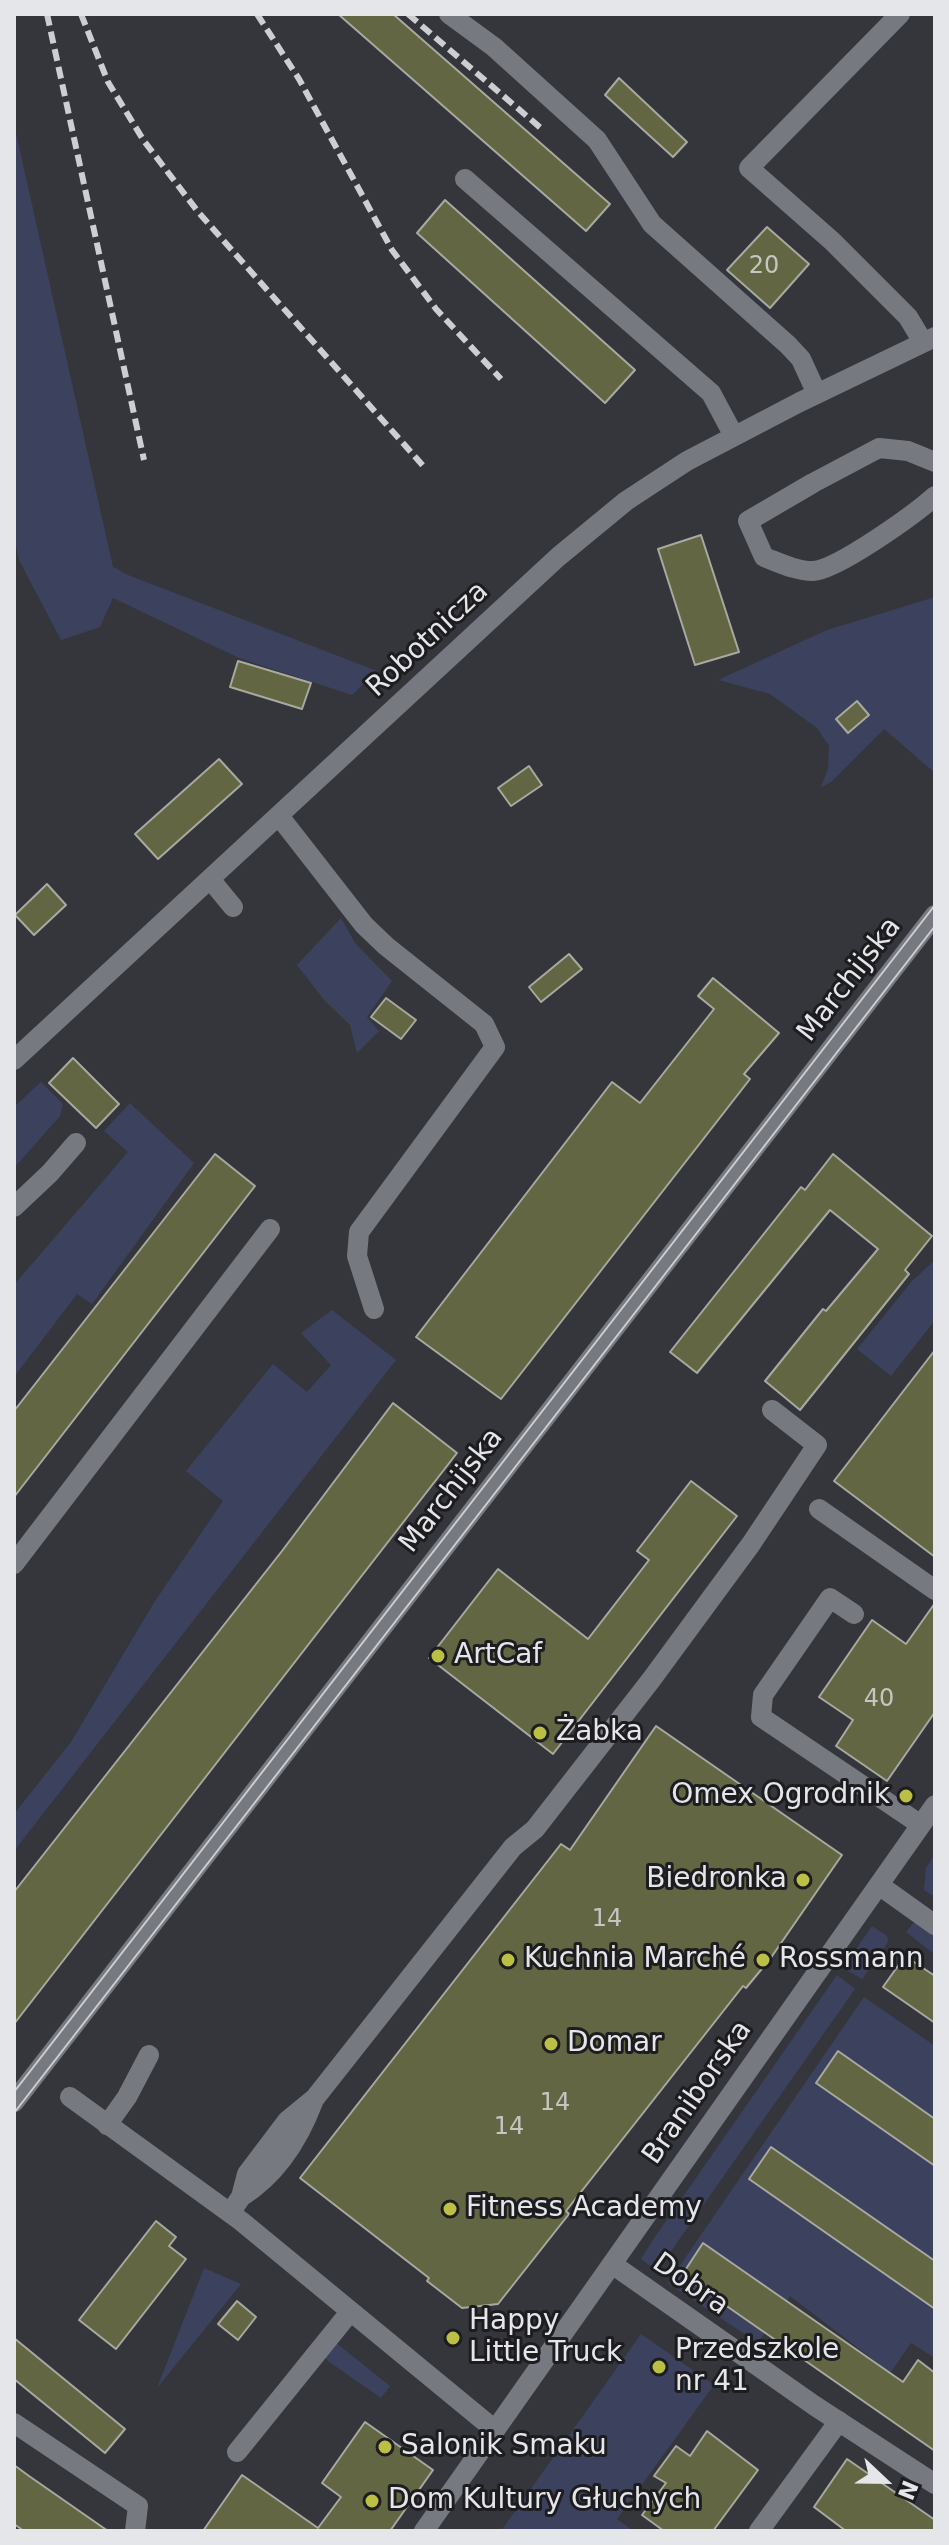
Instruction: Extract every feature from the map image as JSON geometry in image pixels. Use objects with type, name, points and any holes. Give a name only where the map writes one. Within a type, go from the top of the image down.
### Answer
[{"type":"street","points":[[449,14],[494,47],[597,140],[652,224],[788,345],[801,359],[817,394]]},
{"type":"street","points":[[900,14],[749,168],[832,241],[929,340]]},
{"type":"street","points":[[465,179],[711,393],[734,436]]},
{"type":"street","name":"Robotnicza","points":[[14,1060],[558,557],[634,495],[734,436],[929,340]]},
{"type":"street","points":[[935,462],[908,451],[879,448],[748,521],[764,557],[793,568],[813,571],[830,566],[935,496]]},
{"type":"street","points":[[279,816],[364,925],[484,1024],[495,1047],[359,1232],[357,1256],[374,1309]]},
{"type":"street","points":[[210,879],[233,907]]},
{"type":"street","name":"Marchijska","points":[[14,2102],[935,915]]},
{"type":"street","points":[[14,1207],[76,1143]]},
{"type":"street","points":[[14,1564],[270,1229]]},
{"type":"street","points":[[236,2205],[261,2184],[301,2133],[315,2098],[513,1847],[535,1829],[569,1787],[751,1544],[817,1445],[772,1410]]},
{"type":"street","points":[[819,1509],[935,1590]]},
{"type":"street","points":[[854,1614],[830,1598],[763,1695],[761,1717],[921,1825]]},
{"type":"street","name":"Braniborska","points":[[424,2531],[935,1805]]},
{"type":"street","points":[[879,1885],[935,1925]]},
{"type":"street","points":[[107,2125],[127,2097],[149,2055]]},
{"type":"street","points":[[70,2097],[107,2125],[236,2205],[350,2312],[495,2430]]},
{"type":"street","name":"Dobra","points":[[612,2264],[839,2421],[933,2476]]},
{"type":"street","points":[[237,2452],[350,2312]]},
{"type":"street","points":[[759,2531],[839,2421]]},
{"type":"street","points":[[14,2423],[138,2506],[135,2531]]},
{"type":"shaded area","points":[[14,124],[113,567],[377,671],[352,695],[239,658],[113,598],[100,627],[61,640],[19,560],[14,537]]},
{"type":"shaded area","points":[[935,597],[935,773],[884,729],[831,782],[821,787],[828,769],[829,746],[817,728],[770,694],[718,680],[827,630]]},
{"type":"shaded area","points":[[341,918],[355,943],[392,981],[367,1017],[379,1031],[357,1053],[350,1025],[325,1001],[297,965]]},
{"type":"shaded area","points":[[41,1082],[63,1104],[60,1116],[14,1168],[14,1107]]},
{"type":"shaded area","points":[[130,1103],[194,1163],[92,1304],[77,1294],[14,1377],[14,1285],[128,1152],[104,1131]]},
{"type":"shaded area","points":[[935,1260],[935,1320],[891,1376],[857,1349],[912,1281]]},
{"type":"shaded area","points":[[332,1310],[396,1360],[14,1851],[14,1814],[71,1742],[155,1601],[223,1501],[186,1471],[273,1364],[307,1392],[331,1365],[301,1333]]},
{"type":"shaded area","points":[[935,1854],[935,1897],[924,1890],[926,1868]]},
{"type":"shaded area","points":[[917,1919],[935,1932],[933,1953],[906,1932]]},
{"type":"shaded area","points":[[872,1926],[887,1936],[888,1942],[862,1979],[843,1968]]},
{"type":"shaded area","points":[[837,1975],[855,1989],[657,2271],[641,2259]]},
{"type":"shaded area","points":[[864,1997],[935,2046],[935,2358],[911,2343],[868,2405],[855,2396],[879,2364],[790,2296],[758,2343],[668,2283]]},
{"type":"shaded area","points":[[204,2268],[241,2284],[157,2388]]},
{"type":"shaded area","points":[[641,2334],[714,2385],[617,2519],[633,2531],[501,2531]]},
{"type":"shaded area","points":[[335,2342],[390,2386],[381,2398],[328,2361],[325,2357]]},
{"type":"building","points":[[338,14],[393,14],[610,204],[586,231]]},
{"type":"building","points":[[619,78],[687,142],[673,157],[605,95]]},
{"type":"building","points":[[445,200],[635,370],[605,403],[417,233]]},
{"type":"building","points":[[767,227],[809,264],[770,308],[727,270]]},
{"type":"building","points":[[701,535],[739,652],[695,665],[658,549]]},
{"type":"building","points":[[238,661],[311,683],[302,709],[230,687]]},
{"type":"building","points":[[857,701],[869,715],[848,733],[836,719]]},
{"type":"building","points":[[219,759],[242,784],[158,859],[135,834]]},
{"type":"building","points":[[529,766],[542,785],[511,806],[498,788]]},
{"type":"building","points":[[47,884],[66,905],[34,935],[15,915]]},
{"type":"building","points":[[569,954],[582,969],[541,1002],[529,987]]},
{"type":"building","points":[[713,978],[779,1033],[744,1074],[750,1079],[501,1399],[416,1337],[612,1082],[640,1103],[714,1009],[698,996]]},
{"type":"building","points":[[386,998],[416,1020],[401,1039],[371,1017]]},
{"type":"building","points":[[73,1058],[119,1104],[96,1128],[49,1083]]},
{"type":"building","points":[[215,1154],[255,1186],[14,1497],[14,1411]]},
{"type":"building","points":[[833,1154],[932,1236],[905,1270],[909,1274],[800,1410],[765,1381],[823,1309],[826,1311],[878,1249],[830,1210],[697,1373],[670,1352],[801,1187],[805,1190]]},
{"type":"building","points":[[935,1350],[935,1557],[834,1481]]},
{"type":"building","points":[[393,1403],[457,1453],[14,2024],[14,1892],[282,1551]]},
{"type":"building","points":[[691,1481],[737,1516],[553,1754],[429,1658],[498,1569],[588,1639],[649,1560],[637,1551]]},
{"type":"building","points":[[935,1603],[935,1712],[887,1781],[836,1746],[853,1720],[819,1697],[872,1620],[906,1644]]},
{"type":"building","name":"Domar","points":[[656,1726],[842,1855],[770,1959],[746,1988],[743,1986],[566,2211],[569,2214],[498,2304],[462,2308],[427,2281],[429,2278],[300,2178],[561,1844],[570,1850]]},
{"type":"building","points":[[905,1956],[935,1976],[935,2023],[883,1987]]},
{"type":"building","points":[[838,2051],[935,2119],[935,2166],[816,2083]]},
{"type":"building","points":[[771,2147],[935,2261],[935,2309],[749,2179]]},
{"type":"building","points":[[156,2221],[176,2237],[169,2246],[186,2259],[116,2349],[79,2320]]},
{"type":"building","points":[[703,2243],[903,2382],[918,2360],[935,2373],[935,2451],[682,2275]]},
{"type":"building","points":[[237,2301],[256,2317],[238,2340],[218,2324]]},
{"type":"building","points":[[14,2338],[125,2429],[105,2453],[14,2379]]},
{"type":"building","points":[[365,2422],[433,2470],[390,2531],[203,2531],[242,2475],[318,2528],[341,2497],[322,2483]]},
{"type":"building","points":[[707,2431],[758,2470],[713,2531],[664,2531],[642,2515],[666,2483],[654,2476],[676,2446],[690,2456]]},
{"type":"building","points":[[847,2459],[935,2520],[935,2531],[846,2531],[814,2507]]},
{"type":"building","points":[[14,2465],[108,2531],[24,2531],[14,2524]]},
{"type":"tram line","points":[[14,2092],[935,905]]},
{"type":"tram line","points":[[14,2113],[935,926]]},
{"type":"railway","points":[[47,14],[144,460]]},
{"type":"railway","points":[[81,14],[108,82],[144,141],[199,213],[425,468]]},
{"type":"railway","points":[[257,14],[299,79],[392,250],[436,309],[501,379]]},
{"type":"railway","points":[[408,14],[543,130]]},
{"type":"place","name":"ArtCaf","points":[[438,1656]]},
{"type":"place","name":"Żabka","points":[[540,1733]]},
{"type":"place","name":"Omex Ogrodnik","points":[[906,1796]]},
{"type":"place","name":"Biedronka","points":[[803,1880]]},
{"type":"place","name":"Kuchnia Marché","points":[[508,1960]]},
{"type":"place","name":"Rossmann","points":[[763,1960]]},
{"type":"place","name":"Domar","points":[[551,2044]]},
{"type":"place","name":"Fitness Academy","points":[[450,2209]]},
{"type":"place","name":"Happy Little Truck","points":[[453,2338]]},
{"type":"place","name":"Przedszkole nr 41","points":[[659,2367]]},
{"type":"place","name":"Salonik Smaku","points":[[385,2447]]},
{"type":"place","name":"Dom Kultury Głuchych","points":[[372,2501]]}]
